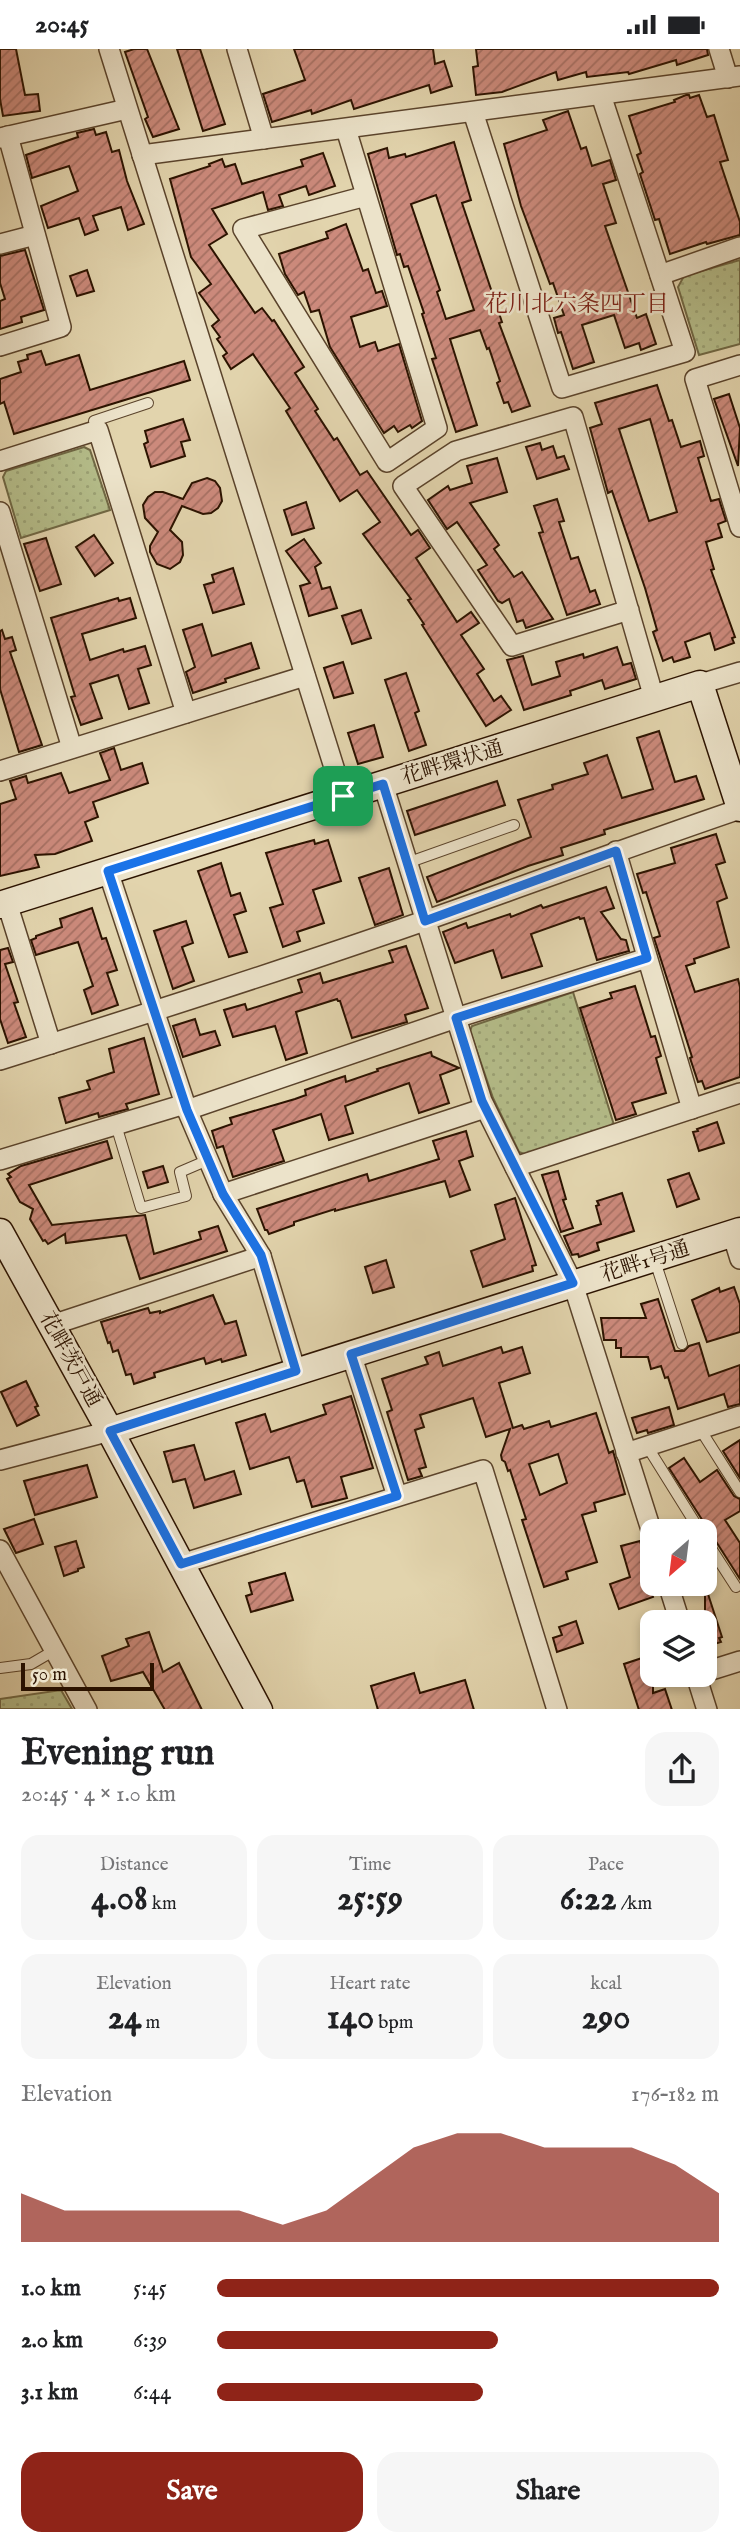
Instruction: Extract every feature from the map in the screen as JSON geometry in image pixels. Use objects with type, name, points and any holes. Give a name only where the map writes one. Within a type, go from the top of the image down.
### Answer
[{"type":"street","points":[[109,49],[343,796]]},
{"type":"street","points":[[237,49],[264,139]]},
{"type":"street","points":[[142,155],[601,95],[736,81],[719,49]]},
{"type":"street","points":[[473,112],[562,388],[685,352],[601,95]]},
{"type":"street","points":[[0,346],[61,327],[4,137],[127,109]]},
{"type":"street","points":[[346,129],[437,428],[387,462],[243,229],[366,196]]},
{"type":"street","points":[[0,244],[35,235]]},
{"type":"street","points":[[660,275],[740,247]]},
{"type":"street","points":[[740,365],[695,379],[740,527]]},
{"type":"street","points":[[629,610],[512,646],[403,486],[456,451],[573,417],[629,610],[654,698]]},
{"type":"street","points":[[0,461],[98,430],[186,713]]},
{"type":"street","points":[[0,513],[72,748]]},
{"type":"street","points":[[0,1060],[425,921],[740,809],[700,684],[740,672]]},
{"type":"street","points":[[0,771],[305,676]]},
{"type":"street","name":"花畔環状通","points":[[4,904],[700,684]]},
{"type":"street","points":[[383,784],[485,1108],[573,1283],[647,1519]]},
{"type":"street","points":[[616,851],[692,1109]]},
{"type":"street","points":[[108,871],[186,1107],[223,1194],[261,1255],[296,1371]]},
{"type":"street","points":[[4,904],[51,1044]]},
{"type":"street","points":[[0,1160],[186,1107],[647,958]]},
{"type":"street","points":[[514,1167],[740,1093]]},
{"type":"street","points":[[223,1194],[485,1108]]},
{"type":"street","name":"花畔茨戸通","points":[[0,1232],[258,1709]]},
{"type":"street","points":[[736,1232],[740,1259]]},
{"type":"street","name":"花畔1号通","points":[[110,1431],[736,1232]]},
{"type":"street","points":[[52,1325],[261,1255]]},
{"type":"street","points":[[351,1354],[397,1496]]},
{"type":"street","points":[[626,1453],[740,1416]]},
{"type":"street","points":[[0,1460],[110,1431]]},
{"type":"street","points":[[181,1564],[483,1470],[557,1709]]},
{"type":"street","points":[[0,1550],[86,1709]]},
{"type":"street","points":[[717,1668],[740,1661]]},
{"type":"street","points":[[700,1687],[707,1709]]},
{"type":"lane","points":[[98,430],[94,421],[148,403]]},
{"type":"lane","points":[[407,863],[514,825]]},
{"type":"lane","points":[[116,1125],[141,1208],[186,1196],[180,1172],[208,1160]]},
{"type":"lane","points":[[654,1258],[682,1344]]},
{"type":"lane","points":[[700,1429],[740,1492]]},
{"type":"lane","points":[[647,1446],[693,1519]]},
{"type":"lane","points":[[718,1559],[736,1587]]},
{"type":"lane","points":[[0,1668],[31,1664],[55,1650]]},
{"type":"green space","points":[[740,260],[740,344],[699,355],[678,287],[684,276]]},
{"type":"green space","points":[[84,447],[90,450],[110,510],[21,538],[3,477],[6,471]]},
{"type":"green space","points":[[573,992],[614,1125],[527,1155],[519,1152],[493,1098],[470,1031],[472,1026]]},
{"type":"green space","points":[[61,1690],[72,1709],[0,1709],[0,1699]]},
{"type":"building","points":[[0,49],[16,49],[25,95],[38,94],[40,111],[3,116],[0,99]]},
{"type":"building","points":[[147,49],[179,129],[153,137],[125,52]]},
{"type":"building","points":[[177,49],[200,49],[225,124],[203,131]]},
{"type":"building","points":[[294,49],[433,49],[435,64],[444,61],[452,86],[431,93],[429,85],[354,109],[351,100],[312,114],[311,110],[272,122],[263,94],[305,80]]},
{"type":"building","points":[[476,49],[707,49],[708,55],[677,65],[676,60],[629,74],[587,77],[586,72],[558,80],[556,72],[502,92],[476,95],[473,67],[478,66]]},
{"type":"building","points":[[686,95],[690,98],[699,95],[707,117],[714,115],[728,160],[720,162],[740,222],[740,235],[707,244],[706,242],[670,254],[659,219],[655,220],[640,174],[643,172],[637,155],[641,153],[629,116],[675,102],[674,100]]},
{"type":"building","points":[[568,111],[581,149],[586,147],[592,166],[610,160],[616,180],[603,184],[616,223],[605,226],[637,318],[646,314],[656,344],[641,350],[639,343],[625,348],[614,315],[582,325],[594,362],[573,369],[554,318],[564,315],[521,206],[504,144],[547,130],[543,120]]},
{"type":"building","points":[[94,129],[96,135],[106,132],[112,152],[119,150],[127,181],[144,224],[128,230],[121,207],[93,216],[98,230],[85,235],[79,218],[48,228],[41,206],[78,191],[69,166],[32,178],[26,155],[78,137],[77,133]]},
{"type":"building","points":[[454,142],[471,200],[462,203],[502,322],[499,323],[530,406],[512,412],[508,402],[504,403],[497,383],[500,381],[480,330],[450,339],[477,425],[456,432],[432,359],[436,358],[422,314],[424,313],[408,266],[404,267],[400,254],[397,255],[368,154],[387,148],[389,158],[405,154],[406,157]],"holes":[[[436,195],[474,310],[446,319],[437,292],[440,290],[411,204]]]},
{"type":"building","points":[[323,153],[335,186],[309,195],[306,186],[279,195],[283,206],[268,210],[263,192],[212,209],[227,234],[209,245],[255,313],[262,308],[272,321],[274,320],[304,367],[295,373],[334,440],[337,438],[360,475],[367,471],[411,535],[418,530],[430,548],[416,558],[457,622],[471,612],[479,623],[461,635],[484,669],[477,674],[494,701],[501,696],[511,710],[486,726],[422,625],[424,624],[408,600],[411,599],[363,534],[380,522],[357,490],[340,501],[286,411],[290,408],[253,354],[231,369],[223,356],[227,353],[217,339],[220,337],[212,326],[219,320],[199,293],[211,284],[191,257],[170,179],[210,166],[209,164],[222,159],[225,167],[235,164],[242,184],[303,166],[301,160]]},
{"type":"building","points":[[346,224],[363,271],[368,269],[376,293],[382,291],[387,306],[351,317],[360,347],[375,342],[378,351],[399,344],[422,421],[412,428],[410,425],[398,432],[394,426],[384,433],[330,347],[319,310],[311,312],[304,292],[298,295],[285,274],[279,254],[328,238],[326,232]]},
{"type":"building","points":[[25,250],[44,310],[21,317],[22,322],[0,329],[0,301],[5,299],[0,283],[0,256]]},
{"type":"building","points":[[87,270],[94,291],[77,296],[70,276]]},
{"type":"building","points":[[41,351],[46,365],[79,355],[90,390],[184,361],[190,380],[14,434],[4,402],[0,404],[0,379],[21,372],[18,362],[28,359],[27,355]]},
{"type":"building","points":[[657,385],[681,447],[700,441],[704,456],[698,458],[711,501],[719,499],[726,521],[718,524],[722,537],[706,542],[714,569],[711,570],[735,637],[732,638],[734,643],[715,650],[710,633],[685,642],[690,657],[674,662],[672,657],[663,661],[653,632],[657,630],[645,588],[612,491],[608,493],[590,428],[602,424],[595,403]],"holes":[[[650,419],[677,512],[649,521],[619,429]]]},
{"type":"building","points":[[729,394],[740,428],[738,466],[714,399]]},
{"type":"building","points":[[183,419],[190,440],[181,442],[185,456],[151,467],[144,444],[148,442],[145,431]]},
{"type":"building","points":[[540,443],[542,450],[553,446],[557,458],[564,456],[569,469],[537,479],[526,447]]},
{"type":"building","points":[[497,458],[507,492],[470,503],[499,545],[494,549],[514,577],[522,572],[553,619],[526,628],[523,620],[517,622],[509,599],[502,603],[498,601],[478,570],[487,565],[457,522],[447,529],[428,500],[448,486],[450,490],[472,483],[467,466]]},
{"type":"building","points":[[207,478],[215,481],[220,488],[222,501],[218,508],[203,514],[182,506],[170,530],[182,542],[183,555],[180,562],[170,569],[157,564],[150,552],[150,546],[158,532],[145,518],[143,505],[155,492],[183,499],[192,483]]},
{"type":"building","points":[[557,499],[564,521],[559,522],[571,559],[578,557],[590,592],[595,590],[600,604],[567,615],[539,533],[543,532],[534,506]]},
{"type":"building","points":[[306,502],[314,528],[292,535],[284,510]]},
{"type":"building","points":[[94,535],[113,563],[95,576],[76,547]]},
{"type":"building","points":[[46,538],[61,584],[40,591],[24,544]]},
{"type":"building","points":[[304,539],[321,563],[315,567],[322,589],[330,587],[337,608],[309,616],[300,586],[310,583],[286,551]]},
{"type":"building","points":[[233,568],[244,604],[213,613],[204,585],[214,582],[212,575]]},
{"type":"building","points":[[118,598],[119,601],[130,598],[136,618],[82,634],[90,660],[123,649],[124,652],[145,646],[151,665],[138,669],[149,703],[129,709],[118,675],[90,684],[102,718],[81,725],[51,618]]},
{"type":"building","points":[[361,610],[371,638],[352,644],[342,616]]},
{"type":"building","points":[[202,624],[212,656],[251,643],[259,668],[193,693],[186,672],[195,667],[183,630]]},
{"type":"building","points":[[2,630],[5,639],[12,637],[16,650],[10,652],[42,745],[19,752],[0,689]]},
{"type":"building","points":[[617,647],[623,665],[631,663],[636,679],[605,689],[602,680],[570,691],[571,695],[524,710],[507,660],[523,656],[532,685],[560,676],[556,662],[583,654],[584,658]]},
{"type":"building","points":[[343,662],[353,693],[334,698],[324,668]]},
{"type":"building","points":[[406,673],[419,711],[415,713],[426,745],[409,751],[385,680]]},
{"type":"building","points":[[374,725],[383,757],[358,764],[348,733]]},
{"type":"building","points":[[659,731],[675,782],[696,776],[704,799],[604,830],[605,834],[561,848],[563,855],[437,902],[427,877],[531,837],[518,800],[553,789],[552,785],[588,774],[584,763],[607,755],[622,798],[653,789],[637,738]]},
{"type":"building","points":[[114,748],[121,770],[142,763],[148,783],[93,802],[98,817],[85,822],[92,841],[55,854],[35,855],[39,867],[0,876],[0,804],[16,799],[10,781],[26,776],[28,783],[61,773],[69,793],[110,780],[100,753]]},
{"type":"building","points":[[497,781],[505,805],[415,835],[407,811]]},
{"type":"building","points":[[716,834],[725,862],[716,865],[727,898],[717,902],[729,947],[694,959],[695,963],[686,966],[695,992],[738,979],[740,1077],[705,1089],[702,1081],[698,1082],[690,1058],[692,1057],[654,938],[660,936],[646,892],[643,893],[637,874],[675,863],[671,848]]},
{"type":"building","points":[[314,840],[315,844],[328,840],[341,881],[313,890],[324,923],[297,932],[300,941],[283,947],[270,908],[283,904],[266,853]]},
{"type":"building","points":[[221,863],[231,896],[240,893],[246,911],[234,915],[247,952],[229,957],[198,871]]},
{"type":"building","points":[[389,868],[403,915],[375,925],[359,878]]},
{"type":"building","points":[[606,887],[614,908],[601,912],[621,939],[626,940],[629,951],[597,960],[584,918],[579,917],[531,934],[542,966],[502,978],[493,950],[455,963],[443,932],[466,923],[468,928],[510,914],[511,917],[541,905],[543,908]]},
{"type":"building","points":[[92,908],[102,939],[106,938],[117,970],[107,973],[118,1005],[92,1014],[84,990],[93,986],[78,942],[36,955],[31,940],[62,927],[60,919]]},
{"type":"building","points":[[186,921],[193,943],[182,947],[194,981],[173,989],[154,931]]},
{"type":"building","points":[[406,946],[428,1008],[405,1015],[407,1022],[352,1038],[337,999],[296,1012],[307,1053],[286,1060],[275,1026],[233,1037],[224,1010],[245,1004],[247,1010],[302,992],[298,980],[320,973],[323,983],[393,962],[389,951]]},
{"type":"building","points":[[8,948],[13,962],[5,964],[18,1002],[14,1003],[26,1037],[8,1043],[0,1019],[0,950]]},
{"type":"building","points":[[635,986],[651,1037],[655,1036],[661,1056],[656,1058],[666,1093],[632,1103],[636,1114],[616,1120],[580,1008],[612,998],[610,993]]},
{"type":"building","points":[[195,1019],[200,1035],[215,1031],[220,1045],[183,1057],[173,1026]]},
{"type":"building","points":[[144,1038],[159,1094],[126,1104],[128,1109],[99,1117],[98,1113],[66,1123],[59,1098],[90,1089],[87,1081],[114,1072],[109,1049]]},
{"type":"building","points":[[431,1052],[432,1056],[459,1068],[440,1075],[449,1103],[419,1113],[409,1083],[345,1106],[353,1133],[329,1140],[321,1114],[273,1130],[284,1161],[233,1177],[223,1146],[217,1148],[212,1131],[232,1124],[230,1118],[306,1095],[305,1090],[345,1076],[346,1082]]},
{"type":"building","points":[[717,1122],[724,1143],[699,1151],[693,1132]]},
{"type":"building","points":[[466,1131],[473,1156],[459,1161],[470,1190],[450,1197],[445,1181],[335,1209],[294,1222],[294,1225],[269,1234],[265,1230],[257,1209],[367,1174],[369,1181],[439,1159],[433,1141]]},
{"type":"building","points":[[107,1141],[112,1158],[29,1185],[52,1225],[145,1215],[154,1254],[201,1239],[199,1232],[218,1226],[227,1251],[140,1279],[126,1235],[66,1243],[65,1234],[48,1244],[43,1241],[30,1219],[33,1209],[20,1202],[7,1179],[11,1177],[8,1174],[21,1166]]},
{"type":"building","points":[[163,1166],[168,1182],[148,1188],[143,1172]]},
{"type":"building","points":[[558,1171],[566,1199],[563,1200],[573,1228],[561,1232],[542,1175]]},
{"type":"building","points":[[689,1173],[699,1199],[677,1207],[668,1180]]},
{"type":"building","points":[[622,1193],[634,1231],[597,1243],[599,1250],[579,1257],[578,1254],[572,1255],[564,1236],[601,1224],[597,1201]]},
{"type":"building","points":[[515,1198],[536,1265],[532,1266],[533,1271],[483,1287],[471,1251],[505,1239],[495,1205]]},
{"type":"building","points":[[386,1260],[394,1287],[373,1293],[365,1267]]},
{"type":"building","points":[[734,1287],[740,1304],[740,1332],[707,1342],[692,1300],[719,1288],[720,1292]]},
{"type":"building","points":[[213,1295],[225,1324],[236,1321],[246,1355],[206,1364],[204,1358],[154,1373],[155,1377],[134,1384],[131,1374],[126,1375],[118,1350],[113,1352],[110,1342],[108,1343],[101,1322],[148,1308],[150,1313],[160,1313]]},
{"type":"building","points":[[658,1299],[675,1351],[684,1351],[699,1343],[709,1376],[740,1365],[740,1404],[728,1407],[724,1394],[678,1409],[668,1377],[665,1378],[661,1366],[651,1369],[648,1357],[621,1357],[621,1348],[616,1348],[616,1340],[604,1340],[601,1318],[646,1318],[641,1304]]},
{"type":"building","points":[[501,1347],[503,1353],[522,1347],[530,1373],[499,1383],[513,1428],[522,1425],[524,1429],[549,1421],[551,1427],[596,1413],[609,1453],[613,1451],[625,1494],[594,1503],[596,1511],[582,1515],[597,1562],[566,1572],[568,1579],[544,1587],[522,1520],[526,1519],[510,1470],[508,1471],[502,1460],[501,1455],[510,1429],[486,1437],[473,1398],[420,1415],[424,1427],[415,1430],[426,1467],[419,1469],[422,1476],[408,1480],[387,1412],[392,1410],[382,1379],[428,1364],[425,1357],[439,1352],[443,1366]],"holes":[[[558,1454],[567,1483],[540,1495],[529,1464]]]},
{"type":"building","points":[[26,1381],[38,1406],[35,1407],[39,1415],[17,1426],[1,1392]]},
{"type":"building","points":[[351,1396],[373,1468],[341,1477],[347,1498],[312,1507],[304,1480],[297,1482],[289,1457],[250,1469],[236,1423],[265,1414],[271,1432],[326,1414],[323,1405]]},
{"type":"building","points":[[669,1407],[674,1425],[648,1433],[647,1430],[637,1433],[632,1418]]},
{"type":"building","points":[[740,1440],[740,1478],[723,1451]]},
{"type":"building","points":[[194,1445],[205,1480],[234,1471],[241,1494],[194,1508],[185,1479],[173,1482],[164,1452]]},
{"type":"building","points":[[684,1458],[700,1482],[717,1470],[734,1496],[740,1499],[740,1511],[725,1520],[740,1543],[740,1579],[718,1545],[718,1519],[702,1519],[669,1468]]},
{"type":"building","points":[[87,1465],[97,1497],[35,1515],[24,1481]]},
{"type":"building","points":[[34,1519],[43,1544],[16,1553],[4,1529]]},
{"type":"building","points":[[76,1541],[84,1567],[64,1576],[55,1547]]},
{"type":"building","points":[[640,1541],[640,1596],[653,1597],[619,1609],[610,1584],[630,1577],[621,1546]]},
{"type":"building","points":[[285,1573],[293,1600],[251,1612],[246,1596],[252,1594],[249,1583]]},
{"type":"building","points":[[705,1596],[709,1596],[713,1610],[705,1610]]},
{"type":"building","points":[[576,1621],[583,1643],[557,1652],[553,1638],[562,1635],[559,1627]]},
{"type":"building","points":[[717,1622],[722,1637],[719,1638],[721,1642],[717,1643]]},
{"type":"building","points":[[149,1632],[163,1672],[179,1663],[202,1709],[164,1709],[143,1672],[111,1681],[102,1656],[129,1646],[126,1639]]},
{"type":"building","points":[[640,1659],[640,1687],[653,1687],[653,1693],[665,1689],[672,1709],[639,1709],[624,1664]]},
{"type":"building","points":[[414,1673],[420,1693],[465,1680],[474,1709],[378,1709],[371,1686]]},
{"type":"district","name":"花川北六条四丁目","points":[[577,303]]},
{"type":"route","points":[[383,784],[425,921],[616,851],[647,958],[456,1018],[482,1101],[573,1283],[351,1354],[397,1496],[181,1564],[110,1431],[296,1371],[261,1255],[223,1194],[187,1110],[108,871],[343,796],[383,784]]}]
